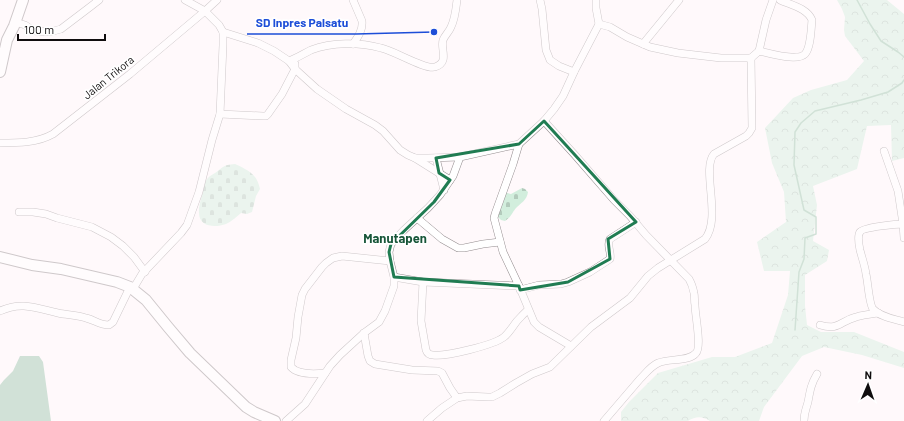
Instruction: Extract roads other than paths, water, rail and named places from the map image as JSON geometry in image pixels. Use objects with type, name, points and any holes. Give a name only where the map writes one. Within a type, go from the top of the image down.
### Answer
[{"type":"street","points":[[0,72],[4,37],[15,22],[22,0]]},
{"type":"street","points":[[15,22],[25,25],[34,31],[50,32],[60,28],[90,8],[99,0]]},
{"type":"street","points":[[0,311],[8,307],[30,306],[88,318],[98,323],[109,325],[113,322],[121,304],[142,274],[187,225],[197,197],[220,114],[224,45],[223,32],[219,24],[205,11],[185,0]]},
{"type":"street","name":"Jalan Trikora","points":[[0,143],[32,141],[46,138],[53,134],[130,74],[218,0]]},
{"type":"street","points":[[353,0],[362,21],[362,28],[353,44]]},
{"type":"street","points":[[292,60],[322,46],[334,44],[353,44],[381,48],[420,64],[435,67],[442,63],[444,55],[442,42],[451,28],[457,0]]},
{"type":"street","points":[[540,0],[546,50],[550,60],[558,66],[574,72]]},
{"type":"street","points":[[415,158],[460,157],[519,144],[544,121],[562,96],[598,24],[596,0]]},
{"type":"street","points":[[643,44],[679,0]]},
{"type":"street","points":[[598,24],[610,27],[643,44],[678,53],[721,58],[751,58],[759,51],[766,20],[773,0]]},
{"type":"street","points":[[759,51],[778,56],[800,57],[808,49],[812,20],[808,12],[780,0]]},
{"type":"street","points":[[223,32],[258,43],[292,60],[295,69],[313,86],[346,109],[375,125],[383,131],[400,150],[450,180]]},
{"type":"street","points":[[430,420],[442,408],[457,398],[467,396],[488,397],[500,393],[528,376],[550,367],[590,327],[630,298],[648,276],[707,236],[711,227],[712,209],[710,164],[712,157],[714,154],[749,133],[753,123],[751,102],[751,58]]},
{"type":"street","points":[[220,114],[266,116],[282,94],[295,69]]},
{"type":"street","points":[[544,121],[614,200],[693,285],[698,351],[691,357],[664,361],[654,365],[630,390],[604,421]]},
{"type":"street","points":[[519,144],[494,214],[500,242],[532,318],[537,325],[571,346]]},
{"type":"street","points":[[884,151],[898,190],[904,224],[904,238]]},
{"type":"street","points":[[286,421],[305,404],[340,354],[379,322],[385,311],[394,286],[394,277],[389,252],[391,244],[434,202],[444,190],[456,170],[460,157]]},
{"type":"street","points":[[436,158],[444,190]]},
{"type":"street","points":[[19,212],[46,214],[92,227],[123,246],[134,257],[145,272]]},
{"type":"street","points":[[417,218],[442,239],[458,248],[500,242]]},
{"type":"street","points":[[394,277],[423,282],[519,288],[561,284],[590,272],[610,260],[611,256],[608,242],[610,239],[636,222]]},
{"type":"street","points":[[904,224],[886,225],[866,229],[860,231],[858,234],[867,279],[870,305],[878,313],[904,322]]},
{"type":"street","points":[[326,373],[296,371],[290,367],[302,295],[305,289],[322,267],[336,257],[348,256],[390,261]]},
{"type":"street","points":[[0,257],[117,282],[132,288],[146,300],[190,353],[246,407],[275,421]]},
{"type":"street","points":[[423,282],[421,312],[422,328],[426,350],[432,355],[454,353],[495,342],[505,336],[528,310]]},
{"type":"street","points":[[820,325],[832,327],[856,317],[878,313]]},
{"type":"street","points":[[364,333],[370,361],[375,364],[412,370],[438,371],[442,374],[457,398]]},
{"type":"street","points":[[804,421],[804,414],[810,390],[816,374]]},
{"type":"waterway","points":[[857,0],[881,41],[904,57]]},
{"type":"waterway","points":[[795,330],[799,272],[804,259],[805,238],[816,234],[816,217],[804,210],[794,165],[795,132],[801,123],[815,111],[888,92],[904,80]]},
{"type":"place","name":"SD Inpres Palsatu","points":[[434,32]]},
{"type":"district","name":"Manutapen","points":[[395,238]]}]
